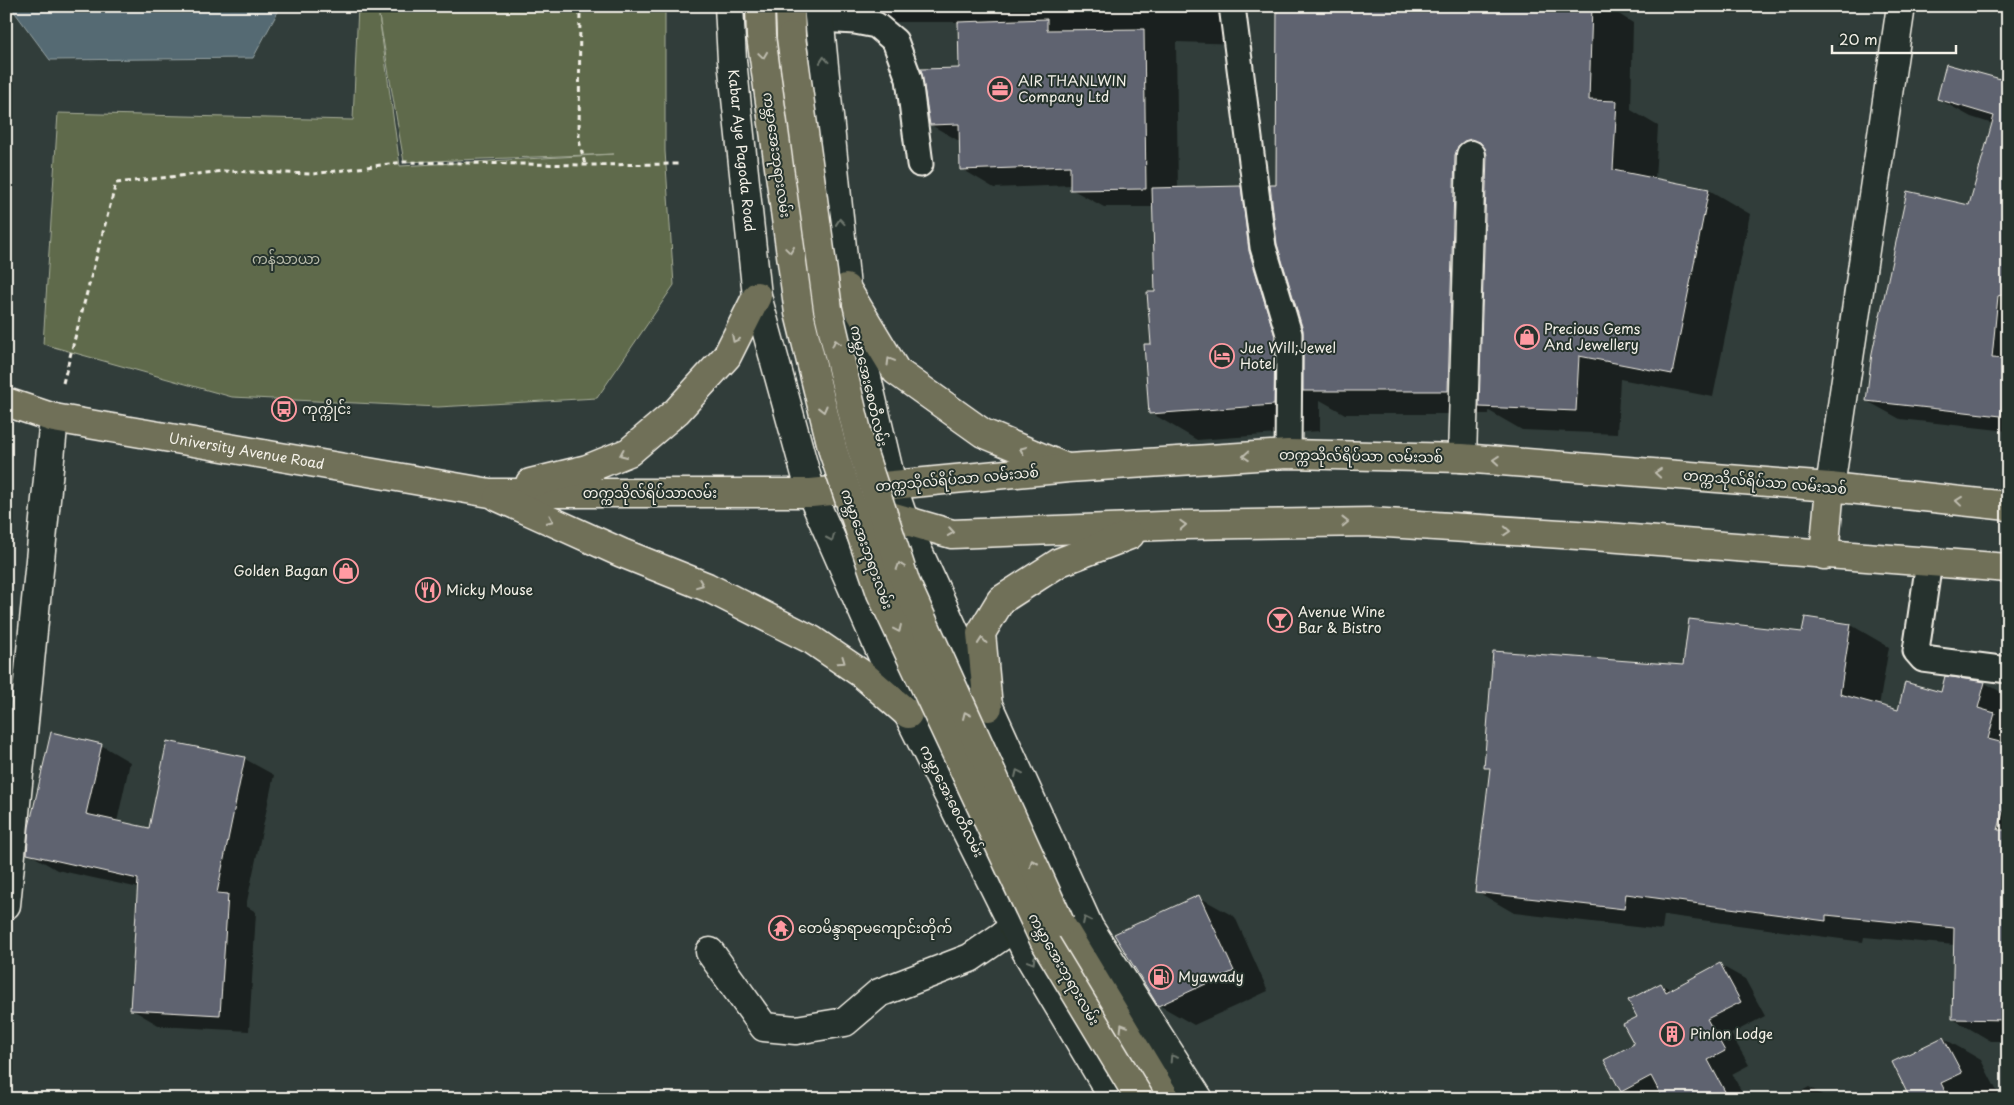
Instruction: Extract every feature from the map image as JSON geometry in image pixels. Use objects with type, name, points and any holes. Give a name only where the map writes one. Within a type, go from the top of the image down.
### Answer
[{"type":"main road","name":"Kabar Aye Pagoda Road","points":[[729,6],[732,60],[757,296]]},
{"type":"main road","name":"ကမ္ဘာအေးဘုရားလမ်း","points":[[760,6],[761,36],[799,313],[833,451],[881,593],[1044,940],[1140,1099]]},
{"type":"main road","name":"ကမ္ဘာအေးဘုရားလမ်း","points":[[790,6],[791,37],[828,309],[860,444],[906,584],[1060,923],[1166,1099]]},
{"type":"main road","points":[[1824,555],[1830,487],[1901,6]]},
{"type":"main road","points":[[819,12],[846,288],[896,371],[983,433],[1068,468]]},
{"type":"main road","points":[[1462,458],[1471,155]]},
{"type":"main road","name":"ကမ္ဘာအေးစေတီလမ်း","points":[[846,288],[892,485]]},
{"type":"main road","points":[[490,493],[587,469],[629,452],[677,411],[727,356],[757,296]]},
{"type":"main road","points":[[757,296],[811,493]]},
{"type":"main road","name":"University Avenue Road","points":[[6,402],[54,418],[490,493]]},
{"type":"main road","points":[[6,905],[54,418]]},
{"type":"main road","name":"တက္ကသိုလ်ရိပ်သာ လမ်းသစ်","points":[[811,493],[1068,468],[1288,454],[1462,458],[1830,487],[2008,506]]},
{"type":"main road","points":[[892,485],[904,520],[1073,893],[1090,927],[1199,1099]]},
{"type":"main road","points":[[490,493],[622,553],[707,587],[812,640],[862,674],[908,714]]},
{"type":"main road","name":"တက္ကသိုလ်ရိပ်သာလမ်း","points":[[490,493],[811,493]]},
{"type":"main road","name":"တက္ကသိုလ်ရိပ်သာ လမ်းသစ်","points":[[811,493],[952,534],[1151,527]]},
{"type":"main road","name":"ကမ္ဘာအေးစေတီလမ်း","points":[[811,493],[908,714],[1013,925],[1026,951],[1114,1099]]},
{"type":"main road","points":[[988,707],[981,632],[1001,600],[1060,562],[1151,527],[1186,524],[1371,522],[1593,536],[2008,568]]},
{"type":"main road","points":[[710,952],[764,1027],[796,1030],[845,1022],[879,993],[970,958],[1013,925],[1019,910],[1036,897],[1063,892],[1073,893]]},
{"type":"lane","points":[[1232,6],[1262,247],[1289,334],[1288,454]]},
{"type":"lane","points":[[819,12],[876,25],[895,41],[909,79],[920,164]]},
{"type":"lane","points":[[1929,562],[1916,651],[1923,659],[2008,670]]},
{"type":"path","points":[[580,6],[579,140],[585,166]]},
{"type":"path","points":[[54,418],[116,182],[223,171],[313,174],[404,162],[585,166],[680,164]]},
{"type":"green space","name":"ကန်သာယာ","points":[[358,6],[665,6],[665,151],[674,285],[597,398],[438,407],[232,397],[43,344],[58,113],[353,120]],"holes":[[[379,16],[404,162],[614,154],[400,166]]]},
{"type":"water","points":[[10,6],[281,6],[253,58],[50,60]]},
{"type":"building","points":[[1277,6],[1592,6],[1589,100],[1617,101],[1613,170],[1709,189],[1672,374],[1579,356],[1576,411],[1479,407],[1487,155],[1485,148],[1480,142],[1471,139],[1464,141],[1458,146],[1455,155],[1448,391],[1303,391],[1303,330],[1277,244],[1270,185],[1276,185]]},
{"type":"building","points":[[1047,19],[1047,30],[1144,29],[1146,189],[1070,190],[1070,166],[960,170],[959,124],[930,125],[921,69],[959,68],[958,22]]},
{"type":"building","points":[[1946,64],[2008,81],[2008,293],[1998,296],[1992,358],[2008,359],[2001,416],[1866,401],[1872,353],[1907,191],[1969,205],[1994,116],[1937,99]]},
{"type":"building","points":[[1241,186],[1249,251],[1275,336],[1274,405],[1149,414],[1144,344],[1151,344],[1147,292],[1155,292],[1152,188]]},
{"type":"building","points":[[1805,617],[1851,624],[1840,694],[1898,710],[1905,682],[1941,692],[1945,676],[1985,682],[1978,708],[1995,713],[1988,739],[2008,744],[2008,794],[1998,830],[2008,830],[2008,1020],[1952,1019],[1954,928],[1826,915],[1826,921],[1626,894],[1624,909],[1475,892],[1490,768],[1484,768],[1493,651],[1683,665],[1689,619],[1802,632]]},
{"type":"building","points":[[51,732],[102,744],[86,814],[149,828],[167,741],[245,757],[217,893],[228,894],[220,1015],[130,1010],[138,879],[27,854],[29,827]]},
{"type":"building","points":[[1199,895],[1234,971],[1158,1006],[1114,934]]},
{"type":"building","name":"Pinlon Lodge","points":[[1720,963],[1741,1002],[1707,1019],[1725,1051],[1708,1060],[1729,1099],[1663,1099],[1651,1076],[1621,1092],[1604,1060],[1634,1044],[1623,1024],[1637,1017],[1628,1000],[1661,983],[1666,992]]},
{"type":"building","points":[[1943,1037],[1962,1073],[1941,1083],[1949,1099],[1910,1099],[1892,1062]]},
{"type":"place","name":"AIR THANLWIN Company Ltd","points":[[1000,89]]},
{"type":"place","name":"Precious Gems And Jewellery","points":[[1527,337]]},
{"type":"place","name":"Jue Will;Jewel Hotel","points":[[1222,356]]},
{"type":"place","name":"ကုက္ကိုင်း","points":[[284,409]]},
{"type":"place","name":"Golden Bagan","points":[[346,571]]},
{"type":"place","name":"Micky Mouse","points":[[428,590]]},
{"type":"place","name":"Avenue Wine Bar & Bistro","points":[[1280,620]]},
{"type":"place","name":"တေမိန္ဒာရာမကျောင်းတိုက်","points":[[781,928]]},
{"type":"place","name":"Myawady","points":[[1161,977]]},
{"type":"place","name":"Pinlon Lodge","points":[[1672,1034]]}]
